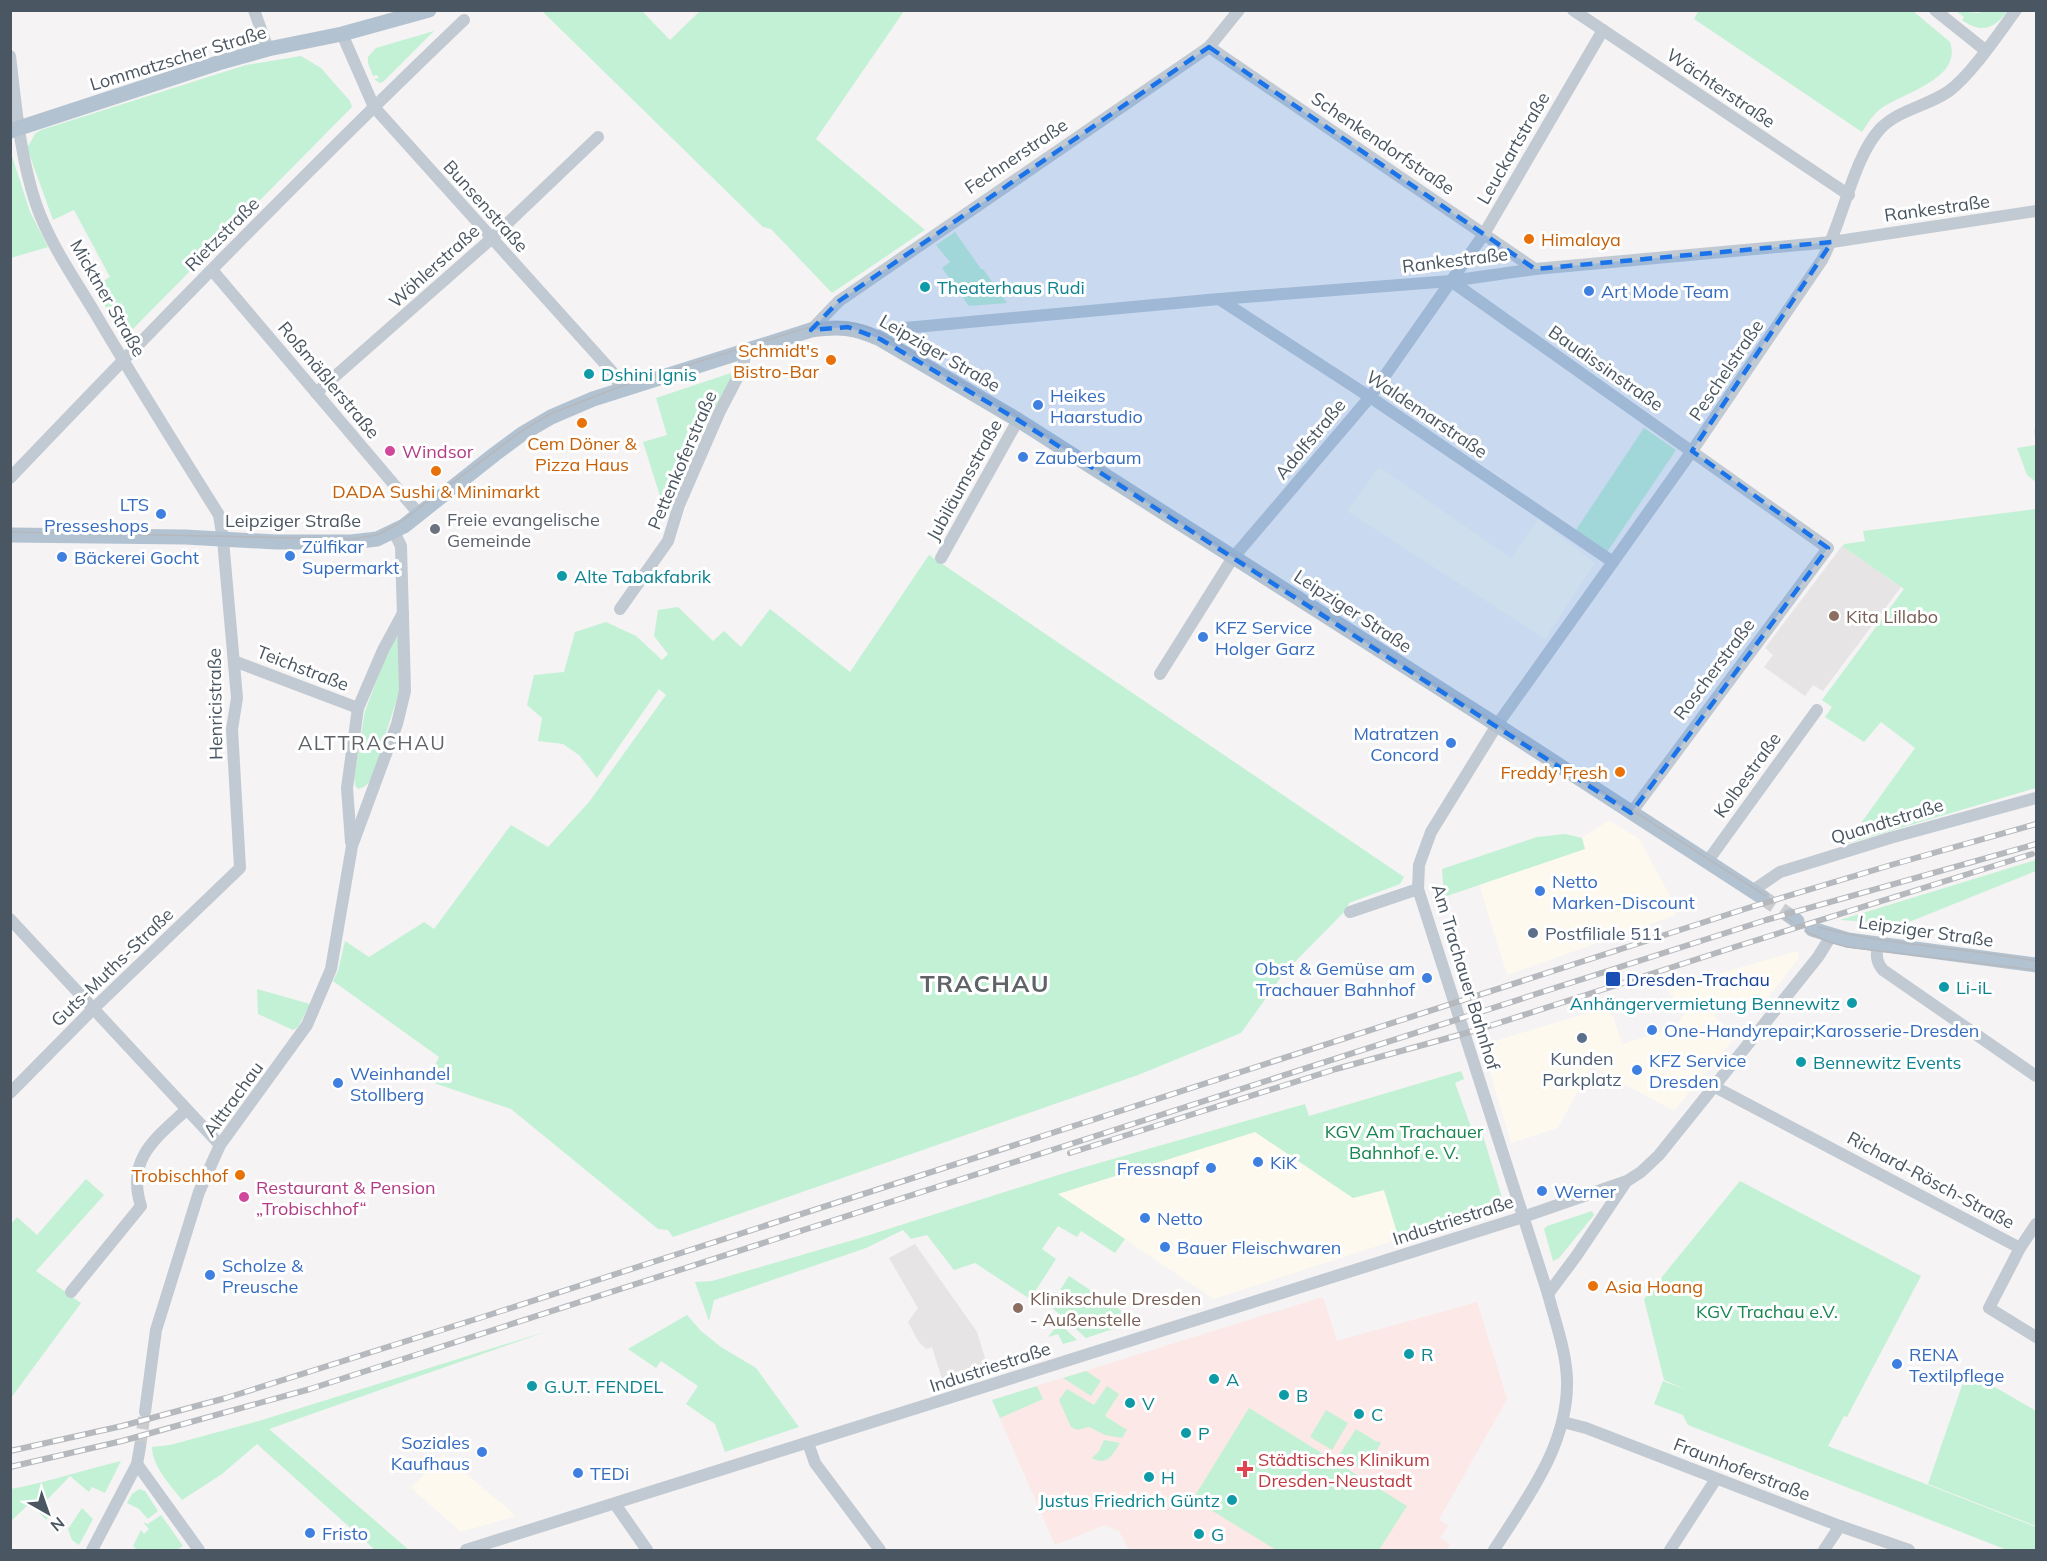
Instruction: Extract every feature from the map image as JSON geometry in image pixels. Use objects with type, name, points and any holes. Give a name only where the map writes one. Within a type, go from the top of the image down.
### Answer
[{"type":"main road","name":"Lommatzscher Straße","points":[[14,130],[218,63],[342,34],[429,10]]},
{"type":"main road","name":"Leipziger Straße","points":[[10,535],[351,542],[377,539],[394,532],[419,514],[522,434],[560,413],[620,390],[811,330],[834,326],[849,327],[880,339],[1018,420],[1497,725],[1757,894]]},
{"type":"main road","name":"Leipziger Straße","points":[[1812,929],[1831,936],[1878,944],[2037,965]]},
{"type":"street","points":[[254,10],[267,50]]},
{"type":"street","name":"Fechnerstraße","points":[[811,330],[839,301],[1209,47],[1239,10]]},
{"type":"street","name":"Wächterstraße","points":[[1573,10],[1849,195]]},
{"type":"street","points":[[1935,10],[1985,50]]},
{"type":"street","name":"Peschelstraße","points":[[1497,725],[1692,451],[1802,291],[1832,242],[1863,157],[1881,128],[1896,116],[1935,100],[1950,90],[2016,10]]},
{"type":"street","name":"Rietzstraße","points":[[10,478],[212,270],[464,20]]},
{"type":"street","name":"Leuckartstraße","points":[[1451,281],[1484,234],[1603,30]]},
{"type":"street","name":"Bunsenstraße","points":[[342,34],[364,90],[374,107],[616,376],[620,390]]},
{"type":"street","name":"Schenkendorfstraße","points":[[1209,47],[1535,268]]},
{"type":"street","name":"Micktner Straße","points":[[10,56],[14,130],[37,206],[64,261],[219,515],[223,540]]},
{"type":"street","name":"Wöhlerstraße","points":[[316,393],[491,239],[598,137]]},
{"type":"street","name":"Rankestraße","points":[[880,339],[883,334],[894,328],[1451,281],[1535,268],[1832,242],[2037,211]]},
{"type":"street","name":"Roßmäßlerstraße","points":[[212,270],[419,514]]},
{"type":"street","name":"Adolfstraße","points":[[1160,674],[1233,558],[1370,397],[1451,281]]},
{"type":"street","name":"Baudissinstraße","points":[[1451,281],[1828,548]]},
{"type":"street","name":"Waldemarstraße","points":[[1219,299],[1370,397],[1613,562]]},
{"type":"street","name":"Pettenkoferstraße","points":[[620,609],[668,541],[684,495],[719,412],[743,367],[746,350]]},
{"type":"street","name":"Jubiläumsstraße","points":[[941,558],[1018,420]]},
{"type":"street","name":"Alttrachau","points":[[145,1412],[156,1330],[199,1192],[220,1145],[307,1025],[331,969],[352,846],[397,724],[405,691],[401,546],[394,532]]},
{"type":"street","name":"Henricistraße","points":[[223,540],[237,698],[232,729],[240,868]]},
{"type":"street","name":"Roscherstraße","points":[[1631,813],[1828,548]]},
{"type":"street","name":"Alttrachau","points":[[352,846],[347,788],[358,708],[383,650],[404,612]]},
{"type":"street","name":"Teichstraße","points":[[234,661],[358,708]]},
{"type":"street","name":"Kolbestraße","points":[[1707,862],[1817,711]]},
{"type":"street","name":"Am Trachauer Bahnhof","points":[[1494,1551],[1547,1464],[1563,1422],[1567,1379],[1548,1294],[1418,889],[1419,865],[1431,832],[1497,725]]},
{"type":"street","name":"Quandtstraße","points":[[1757,894],[1780,872],[1890,838],[2037,798]]},
{"type":"street","name":"Guts-Muths-Straße","points":[[10,1093],[93,1009],[240,868]]},
{"type":"street","points":[[1350,912],[1418,889]]},
{"type":"street","points":[[10,919],[220,1145]]},
{"type":"street","name":"Industriestraße","points":[[466,1551],[1523,1217],[1627,1181],[1641,1172],[1659,1155],[1818,957],[1831,936]]},
{"type":"street","points":[[1878,944],[1876,955],[1882,970],[2037,1076]]},
{"type":"street","name":"Richard-Rösch-Straße","points":[[1715,1087],[2020,1248],[1989,1308],[2037,1337]]},
{"type":"street","points":[[72,1292],[141,1206],[135,1189],[138,1172],[148,1145],[186,1110]]},
{"type":"street","name":"Industriestraße","points":[[1548,1294],[1577,1256],[1627,1181]]},
{"type":"street","points":[[2020,1248],[2037,1224]]},
{"type":"street","name":"Fraunhoferstraße","points":[[1563,1422],[1586,1428],[1909,1551]]},
{"type":"street","points":[[808,1443],[815,1462],[880,1551]]},
{"type":"street","points":[[92,1551],[137,1464],[140,1447]]},
{"type":"street","points":[[137,1464],[199,1551]]},
{"type":"street","points":[[1670,1551],[1716,1479]]},
{"type":"street","points":[[615,1504],[647,1551]]},
{"type":"street","points":[[1824,1551],[1840,1526]]},
{"type":"highlighted area","points":[[1209,47],[1535,269],[1832,242],[1692,451],[1828,548],[1631,813],[1018,420],[880,339],[848,327],[811,330],[839,301]]},
{"type":"shaded area","points":[[1379,467],[1511,558],[1538,519],[1595,563],[1545,639],[1347,511]]},
{"type":"shaded area","name":"Kita Lillabo","points":[[1842,546],[1901,587],[1823,691],[1813,685],[1805,696],[1764,667],[1773,655],[1765,648]]},
{"type":"shaded area","points":[[1609,820],[1639,839],[1668,892],[1676,915],[1507,975],[1479,884],[1585,849],[1582,838]]},
{"type":"shaded area","points":[[1797,951],[1799,958],[1755,1014],[1740,1001],[1733,1010],[1724,1004],[1714,1016],[1737,1035],[1674,1111],[1591,1066],[1558,1128],[1511,1143],[1482,1045],[1610,1006],[1622,1044],[1676,1025],[1688,1011],[1666,989]]},
{"type":"shaded area","points":[[1255,1132],[1353,1198],[1384,1190],[1399,1239],[1214,1299],[1057,1194]]},
{"type":"shaded area","points":[[915,1244],[977,1332],[988,1368],[943,1382],[932,1347],[926,1349],[918,1341],[908,1322],[918,1308],[889,1258]]},
{"type":"shaded area","name":"Städtisches Klinikum Dresden-Neustadt","points":[[1323,1297],[1337,1341],[1477,1302],[1507,1399],[1439,1519],[1448,1526],[1440,1538],[1450,1544],[1446,1550],[1129,1550],[1119,1531],[1105,1525],[1055,1545],[992,1400]]},
{"type":"shaded area","points":[[443,1454],[516,1516],[461,1532],[411,1488]]},
{"type":"green space","points":[[1699,10],[1913,11],[1950,42],[1952,55],[1939,76],[1879,110],[1862,132],[1694,19]]},
{"type":"green space","points":[[542,11],[642,11],[670,40],[700,11],[904,11],[816,139],[925,230],[832,293],[771,229],[763,227]]},
{"type":"green space","points":[[1956,11],[1978,13],[2008,11],[1997,22],[1987,28],[1981,28],[1962,20],[1964,17]]},
{"type":"green space","points":[[434,31],[383,82],[380,83],[374,79],[379,78],[377,75],[373,76],[368,57],[376,48]]},
{"type":"green space","points":[[301,56],[321,68],[350,101],[352,107],[125,337],[93,287],[110,277],[74,210],[53,220],[27,148],[35,134],[41,130],[246,65]]},
{"type":"green space","points":[[10,150],[30,212],[48,247],[11,258]]},
{"type":"green space","points":[[955,232],[1007,303],[969,306],[942,268],[950,262],[936,245]]},
{"type":"green space","points":[[731,373],[731,379],[706,423],[669,513],[665,512],[643,442],[667,435],[656,398]]},
{"type":"green space","points":[[1644,428],[1676,450],[1607,552],[1576,530]]},
{"type":"green space","points":[[2036,445],[2036,482],[2027,475],[2017,448]]},
{"type":"green space","points":[[2036,509],[2036,788],[1846,844],[1915,748],[1881,722],[1864,742],[1825,717],[1832,707],[1822,700],[1904,589],[1842,546],[1865,541],[1863,531]]},
{"type":"green space","points":[[929,555],[1404,877],[1400,884],[1349,903],[1346,910],[1284,973],[1241,1033],[1138,1075],[673,1237],[668,1230],[658,1229],[511,1109],[428,1081],[439,1057],[333,981],[338,971],[345,941],[369,957],[424,922],[434,929],[511,825],[548,847],[589,802],[666,695],[659,689],[597,778],[579,755],[563,744],[538,741],[542,718],[527,705],[534,675],[564,672],[575,632],[606,622],[636,636],[662,660],[668,654],[654,636],[658,610],[678,607],[713,641],[724,631],[741,647],[770,609],[850,672]]},
{"type":"green space","points":[[397,637],[399,639],[400,689],[371,780],[358,789],[354,777],[365,711],[392,640]]},
{"type":"green space","points":[[1565,834],[1582,838],[1585,849],[1444,897],[1442,869],[1537,837]]},
{"type":"green space","points":[[2036,860],[2036,871],[1904,924],[1840,920]]},
{"type":"green space","points":[[257,989],[310,1004],[298,1027],[293,1030],[258,1014]]},
{"type":"green space","name":"KGV Am Trachauer Bahnhof e. V.","points":[[1461,1071],[1464,1079],[1455,1083],[1475,1138],[1483,1136],[1503,1201],[1498,1207],[1399,1239],[1384,1190],[1353,1198],[1255,1132],[1058,1194],[1125,1239],[1115,1253],[1081,1231],[1077,1237],[1058,1226],[1042,1249],[1056,1259],[1030,1299],[975,1263],[954,1270],[927,1235],[911,1239],[903,1230],[866,1248],[714,1300],[709,1321],[695,1282],[712,1281],[860,1238],[1071,1171],[1305,1104],[1309,1116]]},
{"type":"green space","points":[[86,1179],[104,1195],[36,1271],[81,1303],[11,1398],[11,1224],[17,1217],[37,1235]]},
{"type":"green space","name":"KGV Trachau e.V.","points":[[1740,1181],[1921,1276],[1847,1417],[1844,1416],[1828,1446],[2036,1527],[2036,1550],[2007,1550],[1688,1425],[1683,1415],[1654,1404],[1663,1381],[1687,1390],[1664,1380],[1644,1299]]},
{"type":"green space","points":[[1592,1211],[1594,1215],[1559,1258],[1553,1261],[1544,1229]]},
{"type":"green space","points":[[1069,1276],[1137,1321],[1086,1338],[1050,1306]]},
{"type":"green space","points":[[687,1315],[701,1331],[721,1347],[756,1368],[799,1427],[725,1452],[715,1424],[686,1404],[698,1386],[661,1361],[656,1368],[628,1349]]},
{"type":"green space","points":[[1059,1323],[1077,1340],[1063,1344],[1058,1334],[1048,1337]]},
{"type":"green space","points":[[548,1331],[269,1429],[409,1550],[375,1550],[257,1444],[222,1474],[182,1500],[155,1461],[152,1447],[170,1445],[262,1420]]},
{"type":"green space","points":[[1086,1371],[1101,1381],[1091,1396],[1063,1378]]},
{"type":"green space","points":[[1967,1371],[2036,1411],[2036,1526],[1928,1484]]},
{"type":"green space","points":[[1037,1386],[1043,1399],[1000,1418],[992,1400]]},
{"type":"green space","points":[[1107,1386],[1119,1394],[1105,1416],[1127,1430],[1122,1438],[1105,1435],[1089,1427],[1077,1430],[1071,1427],[1059,1400],[1067,1389],[1094,1405]]},
{"type":"green space","points":[[1249,1408],[1407,1506],[1379,1550],[1276,1550],[1193,1499]]},
{"type":"green space","points":[[1326,1410],[1348,1423],[1332,1450],[1310,1437]]},
{"type":"green space","points":[[1356,1429],[1381,1443],[1364,1470],[1339,1455]]},
{"type":"green space","points":[[1104,1440],[1120,1443],[1106,1460],[1092,1458],[1099,1451]]},
{"type":"green space","points":[[121,1461],[105,1493],[92,1487],[89,1492],[70,1476],[44,1503],[52,1512],[46,1520],[30,1503],[11,1521],[11,1489]]},
{"type":"green space","points":[[139,1489],[145,1491],[158,1511],[148,1519],[139,1509],[127,1503],[132,1494]]},
{"type":"green space","points":[[82,1508],[93,1519],[79,1545],[72,1540],[68,1529]]},
{"type":"green space","points":[[161,1515],[183,1546],[176,1550],[137,1550],[133,1546],[141,1530],[144,1534],[149,1529],[143,1522],[148,1524]]},
{"type":"tunnel","points":[[1762,897],[1790,916]]},
{"type":"tunnel","points":[[140,1447],[145,1412]]},
{"type":"tram line","points":[[10,532],[351,539],[377,535],[398,524],[520,432],[550,414],[619,387],[799,330],[827,323],[857,324],[891,339],[1010,411],[1766,896]]},
{"type":"tram line","points":[[1785,917],[1793,922]]},
{"type":"tram line","points":[[1818,927],[1872,938],[2036,961]]},
{"type":"tram line","points":[[1805,931],[1847,947],[2036,970]]},
{"type":"railway","points":[[10,1451],[122,1426],[226,1398],[1751,907],[2036,824]]},
{"type":"railway","points":[[10,1467],[122,1441],[310,1389],[1766,920],[2036,844]]},
{"type":"railway","points":[[1070,1153],[1336,1069],[1477,1030],[2032,854]]},
{"type":"place","name":"Himalaya","points":[[1529,239]]},
{"type":"place","name":"Theaterhaus Rudi","points":[[925,287]]},
{"type":"place","name":"Art Mode Team","points":[[1589,291]]},
{"type":"place","name":"Schmidt's Bistro-Bar","points":[[831,360]]},
{"type":"place","name":"Dshini Ignis","points":[[589,374]]},
{"type":"place","name":"Heikes Haarstudio","points":[[1038,405]]},
{"type":"place","name":"Cem Döner & Pizza Haus","points":[[582,423]]},
{"type":"place","name":"Windsor","points":[[390,451]]},
{"type":"place","name":"Zauberbaum","points":[[1023,457]]},
{"type":"place","name":"DADA Sushi & Minimarkt","points":[[436,471]]},
{"type":"place","name":"LTS Presseshops","points":[[161,514]]},
{"type":"place","name":"Freie evangelische Gemeinde","points":[[435,529]]},
{"type":"place","name":"Zülfikar Supermarkt","points":[[290,556]]},
{"type":"place","name":"Bäckerei Gocht","points":[[62,557]]},
{"type":"place","name":"Alte Tabakfabrik","points":[[562,576]]},
{"type":"place","name":"Kita Lillabo","points":[[1834,616]]},
{"type":"place","name":"KFZ Service Holger Garz","points":[[1203,637]]},
{"type":"place","name":"Matratzen Concord","points":[[1451,743]]},
{"type":"place","name":"Freddy Fresh","points":[[1620,772]]},
{"type":"place","name":"Netto Marken-Discount","points":[[1540,891]]},
{"type":"place","name":"Postfiliale 511","points":[[1533,933]]},
{"type":"place","name":"Obst & Gemüse am Trachauer Bahnhof","points":[[1427,978]]},
{"type":"place","name":"Dresden-Trachau","points":[[1613,979]]},
{"type":"place","name":"Li-iL","points":[[1944,987]]},
{"type":"place","name":"Anhängervermietung Bennewitz","points":[[1852,1003]]},
{"type":"place","name":"One-Handyrepair;Karosserie-Dresden","points":[[1652,1030]]},
{"type":"place","name":"Kunden Parkplatz","points":[[1582,1038]]},
{"type":"place","name":"Bennewitz Events","points":[[1801,1062]]},
{"type":"place","name":"KFZ Service Dresden","points":[[1637,1070]]},
{"type":"place","name":"Weinhandel Stollberg","points":[[338,1083]]},
{"type":"place","name":"KiK","points":[[1258,1162]]},
{"type":"place","name":"Fressnapf","points":[[1211,1168]]},
{"type":"place","name":"Trobischhof","points":[[240,1175]]},
{"type":"place","name":"Werner","points":[[1542,1191]]},
{"type":"place","name":"Restaurant & Pension „Trobischhof“","points":[[244,1197]]},
{"type":"place","name":"Netto","points":[[1145,1218]]},
{"type":"place","name":"Bauer Fleischwaren","points":[[1165,1247]]},
{"type":"place","name":"Scholze & Preusche","points":[[210,1275]]},
{"type":"place","name":"Asia Hoang","points":[[1593,1286]]},
{"type":"place","name":"Klinikschule Dresden - Außenstelle","points":[[1018,1308]]},
{"type":"place","name":"R","points":[[1409,1354]]},
{"type":"place","name":"RENA Textilpflege","points":[[1897,1364]]},
{"type":"place","name":"A","points":[[1214,1379]]},
{"type":"place","name":"G.U.T. FENDEL","points":[[532,1386]]},
{"type":"place","name":"B","points":[[1284,1395]]},
{"type":"place","name":"V","points":[[1130,1403]]},
{"type":"place","name":"C","points":[[1359,1414]]},
{"type":"place","name":"P","points":[[1186,1433]]},
{"type":"place","name":"Soziales Kaufhaus","points":[[482,1452]]},
{"type":"place","name":"Städtisches Klinikum Dresden-Neustadt","points":[[1245,1469]]},
{"type":"place","name":"TEDi","points":[[578,1473]]},
{"type":"place","name":"H","points":[[1149,1477]]},
{"type":"place","name":"Justus Friedrich Güntz","points":[[1232,1500]]},
{"type":"place","name":"Fristo","points":[[310,1533]]},
{"type":"place","name":"G","points":[[1199,1534]]},
{"type":"district","name":"ALTTRACHAU","points":[[372,742]]},
{"type":"district","name":"TRACHAU","points":[[985,983]]}]
